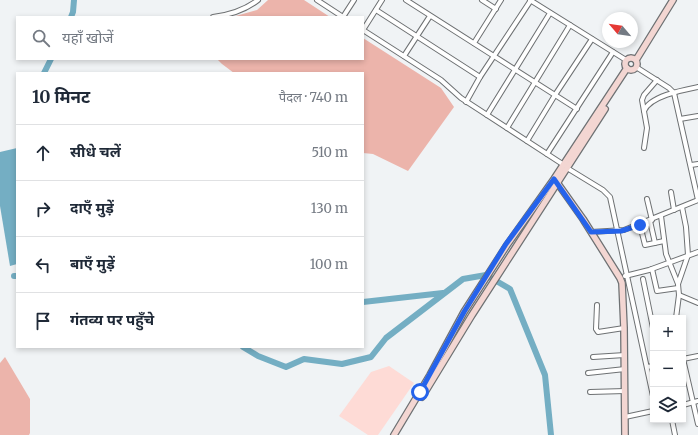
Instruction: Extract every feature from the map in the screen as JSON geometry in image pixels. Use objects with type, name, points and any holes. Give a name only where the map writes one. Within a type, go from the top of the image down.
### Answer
[{"type":"main road","points":[[634,59],[670,0]]},
{"type":"main road","points":[[634,59],[674,0]]},
{"type":"main road","points":[[628,69],[625,65],[626,60],[629,58],[634,59]]},
{"type":"main road","points":[[628,69],[635,69],[637,64],[634,59]]},
{"type":"main road","points":[[398,435],[556,181],[628,69]]},
{"type":"main road","points":[[556,181],[620,278],[623,288],[625,435]]},
{"type":"main road","points":[[394,435],[428,379],[464,312],[490,270],[511,238],[556,181]]},
{"type":"street","points":[[219,16],[229,14],[249,6],[258,0]]},
{"type":"street","points":[[344,16],[354,0]]},
{"type":"street","points":[[364,28],[382,0]]},
{"type":"street","points":[[406,0],[577,109]]},
{"type":"street","points":[[482,0],[496,9]]},
{"type":"street","points":[[474,43],[501,0]]},
{"type":"street","points":[[466,102],[480,77],[530,0],[626,60]]},
{"type":"street","points":[[320,1],[342,16]]},
{"type":"street","points":[[376,10],[480,77]]},
{"type":"street","points":[[487,115],[550,13]]},
{"type":"street","points":[[404,56],[430,16]]},
{"type":"street","points":[[507,128],[570,25]]},
{"type":"street","points":[[364,31],[441,80],[466,102],[608,194],[610,197],[651,387]]},
{"type":"street","points":[[527,141],[592,39]]},
{"type":"street","points":[[547,154],[613,52]]},
{"type":"street","points":[[591,232],[617,231],[640,225],[698,200],[697,187],[674,93],[669,88],[636,67]]},
{"type":"street","points":[[644,148],[647,128],[643,98],[657,80]]},
{"type":"street","points":[[644,111],[649,104],[674,93],[698,87]]},
{"type":"street","points":[[680,120],[698,116]]},
{"type":"street","points":[[691,165],[698,164]]},
{"type":"street","points":[[671,192],[674,210]]},
{"type":"street","points":[[647,199],[655,243]]},
{"type":"street","points":[[678,286],[688,255],[686,227],[682,207]]},
{"type":"street","points":[[661,216],[666,254],[678,286],[679,295],[676,315]]},
{"type":"street","points":[[640,225],[644,244],[646,246],[664,241]]},
{"type":"street","points":[[620,278],[652,269],[698,252]]},
{"type":"street","points":[[652,269],[657,291],[678,286]]},
{"type":"street","points":[[643,279],[650,315]]},
{"type":"street","points":[[679,295],[698,303]]},
{"type":"street","points":[[597,305],[596,329],[598,332],[624,328]]},
{"type":"street","points":[[593,357],[625,355]]},
{"type":"street","points":[[686,358],[698,356]]},
{"type":"street","points":[[686,368],[696,401],[698,424]]},
{"type":"street","points":[[588,373],[625,370]]},
{"type":"street","points":[[590,392],[625,391]]},
{"type":"street","points":[[686,404],[696,401]]},
{"type":"street","points":[[625,417],[650,412]]},
{"type":"street","points":[[673,423],[676,435]]},
{"type":"shaded area","points":[[268,0],[304,0],[328,16],[236,16],[257,10]]},
{"type":"shaded area","points":[[364,39],[441,88],[454,107],[408,171],[373,154],[364,153],[364,72],[233,72],[218,60],[364,60]]},
{"type":"shaded area","points":[[5,357],[30,399],[29,435],[0,435],[0,363]]},
{"type":"shaded area","points":[[389,366],[414,383],[378,435],[368,435],[339,416],[371,372]]},
{"type":"water","points":[[16,148],[16,264],[10,266],[0,206],[0,152]]},
{"type":"waterway","points":[[71,16],[74,0]]},
{"type":"waterway","points":[[44,72],[50,60]]},
{"type":"waterway","points":[[245,348],[258,356],[286,367],[304,359],[342,364],[371,357],[386,338],[463,279],[486,275],[510,289],[545,375],[551,435]]},
{"type":"waterway","points":[[364,302],[443,293]]},
{"type":"route","points":[[420,392],[464,312],[506,244],[554,179],[591,232],[621,231],[640,225]]}]
